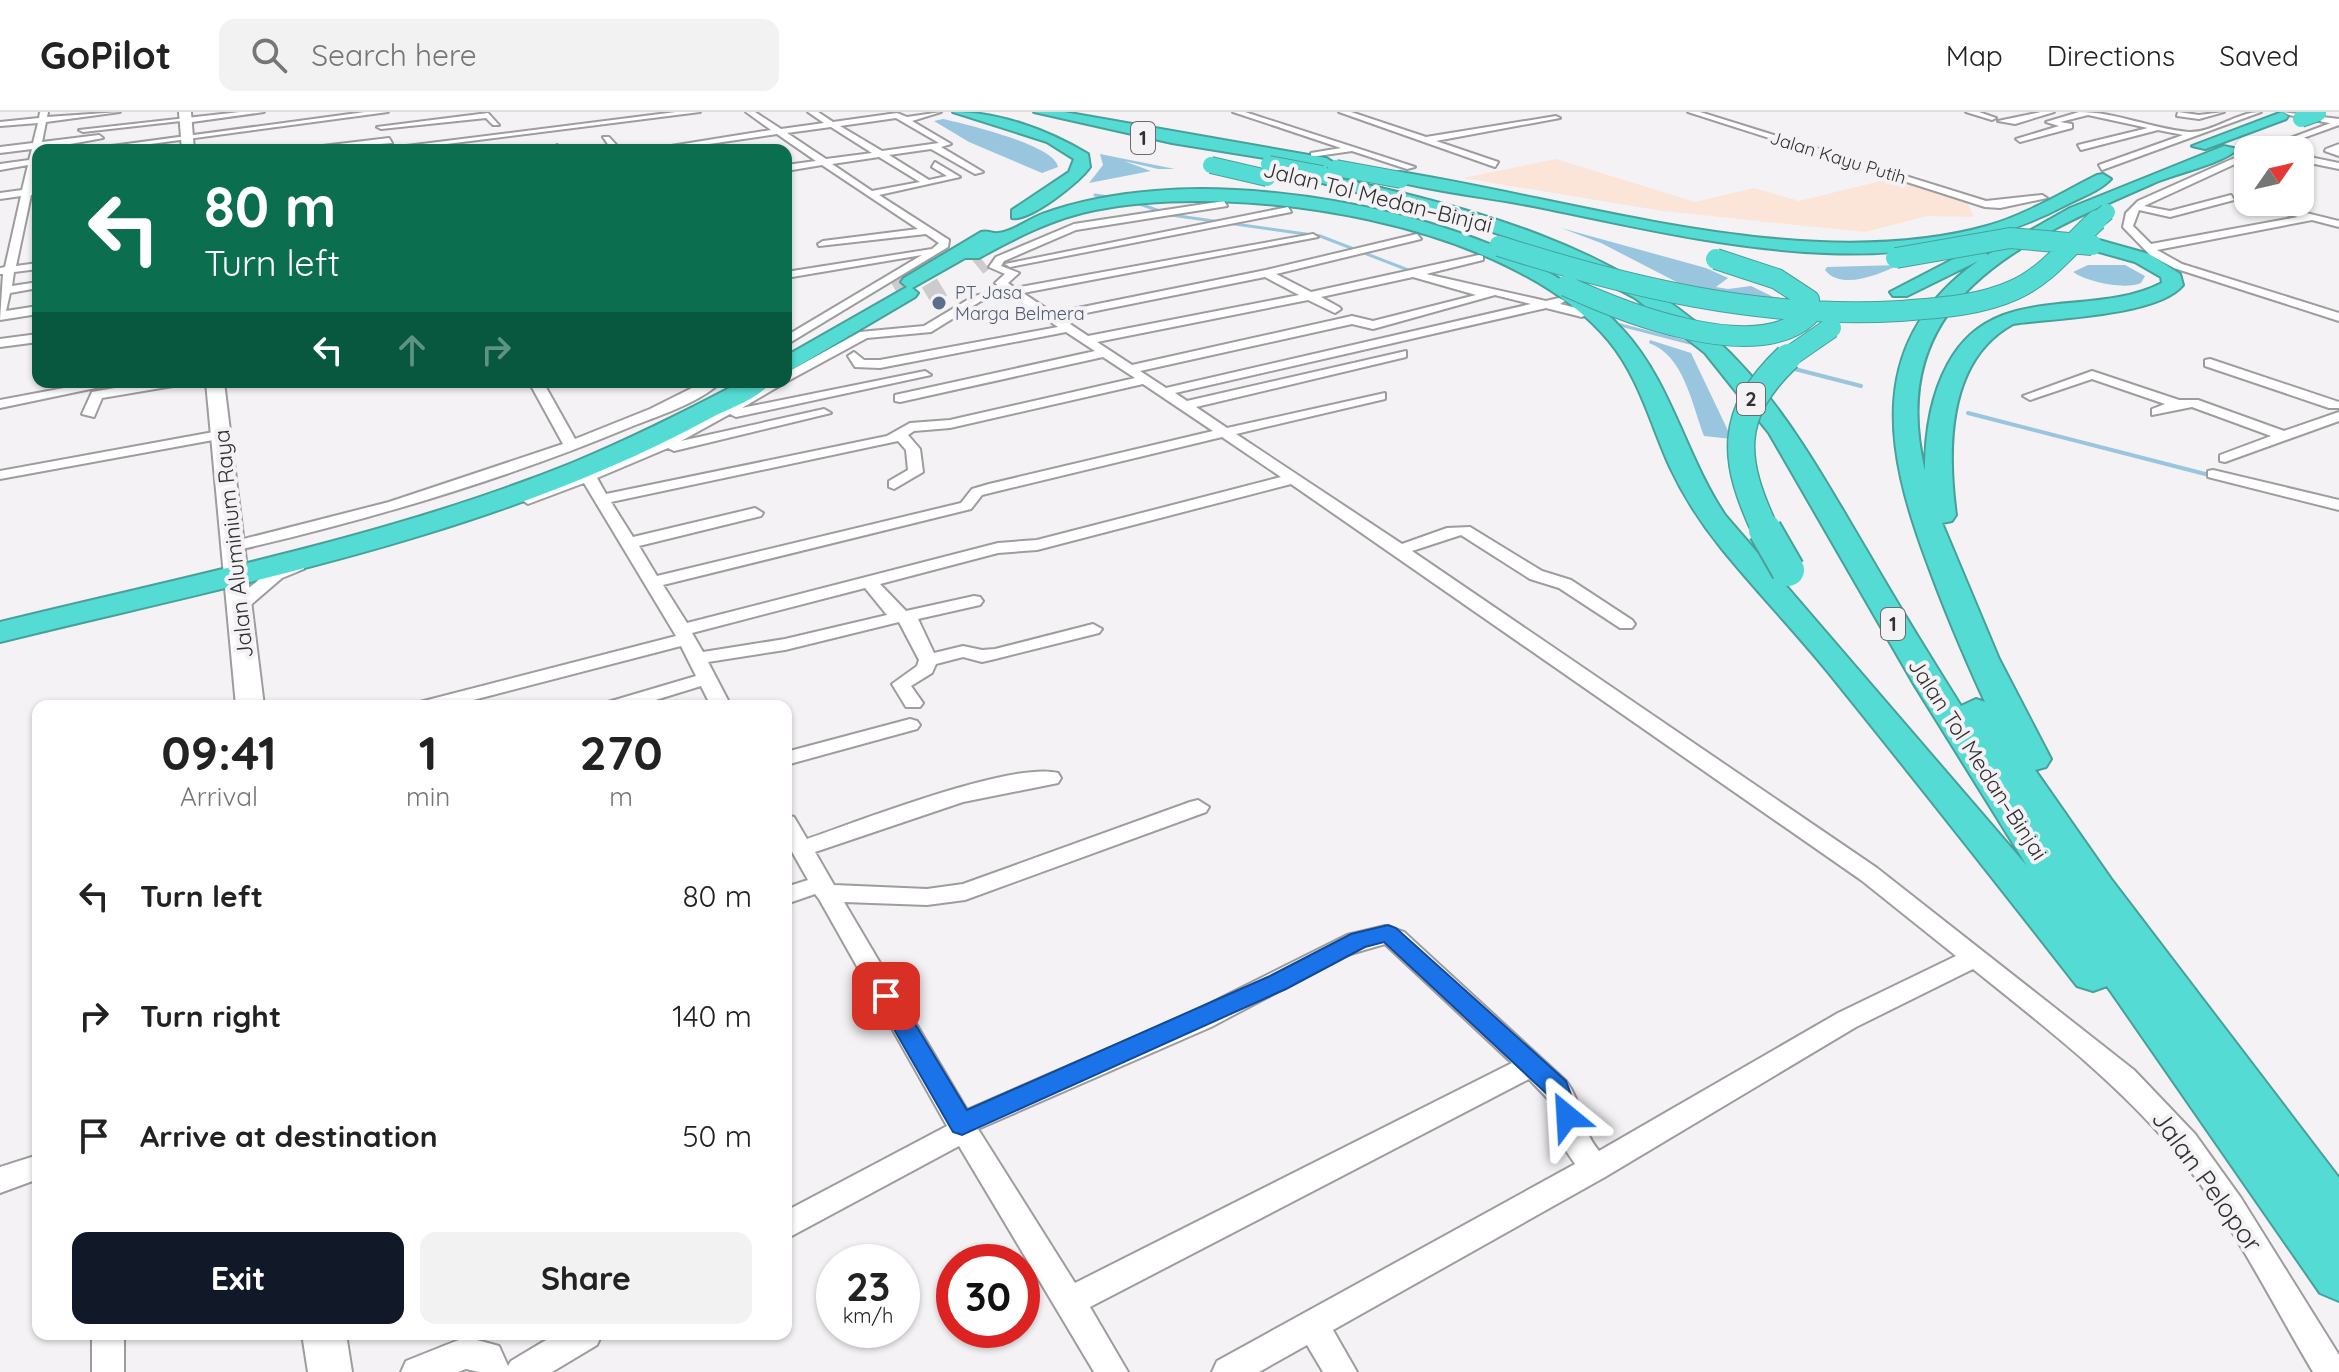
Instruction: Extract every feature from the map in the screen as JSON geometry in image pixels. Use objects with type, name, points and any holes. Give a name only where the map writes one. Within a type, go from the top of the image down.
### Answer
[{"type":"highway","points":[[960,112],[1060,142],[1076,151],[1083,160],[1082,167],[1069,181],[981,258]]},
{"type":"highway","points":[[973,112],[1105,142]]},
{"type":"highway","name":"Jalan Tol Medan–Binjai","points":[[998,112],[1244,164],[1307,168],[1453,212],[1572,256],[1656,302],[1723,356],[1749,384],[1784,432],[1903,641],[2013,815],[2147,1011],[2339,1275]]},
{"type":"highway","name":"Jalan Tol Medan–Binjai","points":[[1018,112],[1307,168],[1450,205],[1564,244],[1653,288],[1712,330],[1780,394],[2000,748],[2211,1048],[2339,1219]]},
{"type":"highway","points":[[1041,112],[1307,168],[1503,190],[1718,229],[1795,238],[1860,240],[1929,236],[1974,229],[2103,173],[2210,142]]},
{"type":"highway","name":"2","points":[[2093,974],[1788,570],[1756,518],[1741,479],[1738,445],[1748,404],[1769,373],[1794,352],[1900,292],[2108,188],[2210,142],[2291,115],[2319,113]]},
{"type":"highway","name":"2","points":[[2138,195],[2291,115]]},
{"type":"highway","points":[[792,354],[1069,211],[1115,198],[1223,196],[1312,204],[1392,221],[1494,254],[1680,298],[1774,311],[1872,313],[1958,305],[2016,290],[2045,272],[2083,230],[2107,212],[2230,149]]},
{"type":"highway","points":[[1959,607],[1941,511],[1938,466],[1944,417],[1961,358],[1973,338],[1991,324],[2048,310],[2146,299],[2169,290],[2173,280],[2163,268],[2129,254],[2038,238],[1996,239],[1876,260],[1778,255],[1407,175],[1201,167],[1307,168],[1407,175],[1704,234],[1784,243],[1859,246],[1939,241],[1989,232],[2103,173]]},
{"type":"highway","points":[[1307,168],[1352,203]]},
{"type":"highway","points":[[792,362],[918,289],[981,258],[1044,214],[1115,198],[1230,189],[1352,203],[1494,254],[1629,315],[1674,328],[1721,334],[1762,333],[1793,327],[1808,316],[1809,300],[1796,289],[1699,254],[1407,175]]},
{"type":"highway","points":[[981,258],[1025,215],[1066,199],[1159,178]]},
{"type":"highway","name":"1","points":[[2138,195],[2062,221],[1973,274],[1943,303],[1919,345],[1905,395],[1909,455],[1929,527],[1988,674],[2049,788],[2211,1048]]},
{"type":"highway","points":[[1494,254],[1569,294],[1605,323],[1628,348],[1649,384],[1679,460],[1712,518],[1844,671],[2093,974],[2339,1281]]},
{"type":"highway","points":[[0,632],[237,572],[435,512],[527,481],[650,430],[731,388]]},
{"type":"highway","points":[[0,623],[237,572],[436,517],[585,466],[709,411],[763,395]]},
{"type":"main road","points":[[2291,115],[2339,122]]},
{"type":"main road","name":"Jalan Aluminium Raya","points":[[215,388],[249,700]]},
{"type":"main road","points":[[325,1340],[330,1372]]},
{"type":"street","points":[[44,144],[116,112]]},
{"type":"street","points":[[186,126],[201,112]]},
{"type":"street","points":[[58,144],[260,112]]},
{"type":"street","points":[[334,144],[384,129],[479,112]]},
{"type":"street","points":[[526,126],[613,112]]},
{"type":"street","points":[[111,144],[186,126],[384,129],[574,119],[631,120],[696,112]]},
{"type":"street","points":[[812,112],[928,183]]},
{"type":"street","points":[[909,119],[937,112]]},
{"type":"street","points":[[1237,112],[1354,149],[1407,175]]},
{"type":"street","points":[[1343,112],[1495,164]]},
{"type":"street","name":"Jalan Kayu Putih","points":[[1692,112],[1985,204],[2000,205],[2042,198]]},
{"type":"street","points":[[1958,115],[1972,112],[1992,118]]},
{"type":"street","points":[[2002,121],[2015,122],[2050,112]]},
{"type":"street","points":[[2020,139],[2069,126],[2050,122],[2087,112],[2105,113],[2189,134]]},
{"type":"street","points":[[2180,114],[2199,117],[2220,112],[2243,117]]},
{"type":"street","points":[[2103,173],[2189,134],[2257,112]]},
{"type":"street","points":[[748,115],[779,132],[927,231],[942,246]]},
{"type":"street","points":[[702,144],[897,115],[950,143],[792,167]]},
{"type":"street","points":[[0,116],[33,144]]},
{"type":"street","points":[[1335,123],[1361,118]]},
{"type":"street","points":[[1426,140],[1556,118]]},
{"type":"street","points":[[631,120],[638,130]]},
{"type":"street","points":[[384,129],[510,121]]},
{"type":"street","points":[[2301,136],[2339,122]]},
{"type":"street","points":[[0,124],[32,144]]},
{"type":"street","points":[[731,125],[747,137]]},
{"type":"street","points":[[1295,130],[1322,125]]},
{"type":"street","points":[[2081,147],[2159,127]]},
{"type":"street","points":[[691,130],[708,142]]},
{"type":"street","points":[[0,131],[32,145]]},
{"type":"street","points":[[27,135],[34,144]]},
{"type":"street","points":[[649,135],[660,144]]},
{"type":"street","points":[[606,139],[611,144]]},
{"type":"street","points":[[732,139],[739,144]]},
{"type":"street","points":[[932,146],[978,172]]},
{"type":"street","points":[[0,150],[32,147]]},
{"type":"street","points":[[0,164],[32,149]]},
{"type":"street","points":[[1307,168],[1354,149]]},
{"type":"street","points":[[0,177],[32,151]]},
{"type":"street","points":[[0,189],[32,153]]},
{"type":"street","points":[[0,196],[32,154]]},
{"type":"street","points":[[2138,195],[2150,198],[2234,161]]},
{"type":"street","points":[[2314,161],[2339,166]]},
{"type":"street","points":[[870,194],[955,177],[935,165]]},
{"type":"street","points":[[32,171],[16,227],[16,244],[6,267],[0,311],[32,310]]},
{"type":"street","points":[[2181,186],[2234,198]]},
{"type":"street","points":[[2138,195],[2170,214],[2234,202]]},
{"type":"street","points":[[2138,195],[2127,225],[2148,248],[2178,266],[2339,317]]},
{"type":"street","points":[[0,208],[25,204]]},
{"type":"street","points":[[981,258],[1000,259],[1074,227],[1224,204]]},
{"type":"street","points":[[981,258],[1288,210]]},
{"type":"street","points":[[1171,214],[1265,229]]},
{"type":"street","points":[[2309,216],[2339,224]]},
{"type":"street","points":[[2148,248],[2313,217]]},
{"type":"street","points":[[823,244],[927,231]]},
{"type":"street","points":[[929,328],[970,300],[1313,237]]},
{"type":"street","points":[[1053,316],[1266,273],[1417,237]]},
{"type":"street","points":[[0,246],[16,244]]},
{"type":"street","points":[[792,274],[942,246]]},
{"type":"street","points":[[792,332],[805,329],[942,246]]},
{"type":"street","points":[[1087,340],[1418,273],[1494,254]]},
{"type":"street","points":[[981,258],[1013,273],[1001,283],[1013,291]]},
{"type":"street","points":[[6,267],[32,266]]},
{"type":"street","points":[[900,398],[1335,309],[1266,273]]},
{"type":"street","points":[[1418,273],[1582,313]]},
{"type":"street","points":[[1130,369],[1352,320],[1376,324],[1489,295],[1418,273]]},
{"type":"street","points":[[3,290],[32,286]]},
{"type":"street","name":"Jalan Pelopor","points":[[1013,291],[1400,550],[1869,874],[2125,1078],[2175,1132],[2231,1207],[2331,1372]]},
{"type":"street","points":[[1164,392],[1547,304]]},
{"type":"street","points":[[792,375],[864,335],[929,328],[951,329]]},
{"type":"street","points":[[854,356],[860,364],[880,364],[1071,328]]},
{"type":"street","points":[[0,343],[32,339]]},
{"type":"street","points":[[1185,406],[1402,354]]},
{"type":"street","points":[[2210,363],[2338,408]]},
{"type":"street","points":[[237,572],[269,579],[295,566],[458,522],[654,450],[763,395],[925,375]]},
{"type":"street","points":[[2030,396],[2092,375],[2178,404],[2209,407],[2284,436]]},
{"type":"street","points":[[603,499],[763,468],[900,434],[910,427],[962,421],[1145,380]]},
{"type":"street","points":[[0,404],[85,388]]},
{"type":"street","points":[[89,414],[97,395],[138,388]]},
{"type":"street","points":[[539,388],[572,446]]},
{"type":"street","points":[[237,572],[387,510],[572,446],[701,388]]},
{"type":"street","points":[[728,412],[769,388]]},
{"type":"street","points":[[763,395],[808,416]]},
{"type":"street","points":[[653,582],[966,506],[977,492],[994,487],[1380,396]]},
{"type":"street","points":[[2157,412],[2178,404]]},
{"type":"street","points":[[2225,458],[2284,436],[2338,408]]},
{"type":"street","points":[[654,450],[824,413]]},
{"type":"street","points":[[894,484],[916,472],[913,449],[900,434]]},
{"type":"street","points":[[0,475],[219,435]]},
{"type":"street","points":[[2213,474],[2339,505]]},
{"type":"street","points":[[588,476],[684,634],[717,700]]},
{"type":"street","points":[[448,700],[998,548],[1037,545],[1293,479]]},
{"type":"street","points":[[630,543],[755,513]]},
{"type":"street","points":[[1400,550],[1464,530],[1536,575],[1565,584],[1626,624]]},
{"type":"street","points":[[871,584],[892,610],[911,622],[928,660],[925,669],[901,684],[913,703]]},
{"type":"street","points":[[696,659],[757,648],[771,650],[801,639],[974,601]]},
{"type":"street","points":[[928,660],[963,651],[982,656],[995,654],[1093,629]]},
{"type":"street","points":[[635,700],[705,679]]},
{"type":"street","points":[[792,757],[910,725]]},
{"type":"street","points":[[800,849],[995,786],[1051,778]]},
{"type":"street","points":[[792,895],[823,888],[927,897],[965,892],[1198,807]]},
{"type":"street","points":[[792,834],[963,1127],[1112,1372]]},
{"type":"street","points":[[792,1223],[963,1127],[1278,983],[1359,940],[1382,933],[1396,938],[1561,1093],[1572,1139],[1595,1168]]},
{"type":"street","points":[[1229,1372],[1595,1168],[1847,1020],[1976,957]]},
{"type":"street","points":[[1069,1302],[1532,1065]]},
{"type":"street","points":[[0,1180],[32,1169]]},
{"type":"street","points":[[1313,1327],[1341,1372]]},
{"type":"street","points":[[108,1340],[108,1372]]},
{"type":"street","points":[[522,1372],[576,1340]]},
{"type":"street","points":[[417,1372],[471,1352],[488,1357],[495,1372]]},
{"type":"shaded area","points":[[1556,159],[1695,202],[1754,188],[1799,201],[1893,178],[1966,200],[1974,217],[1927,216],[1865,232],[1663,211],[1463,178]]},
{"type":"water","points":[[943,119],[1026,143],[1053,159],[1058,167],[1042,173],[969,142],[934,121]]},
{"type":"water","points":[[1100,154],[1175,169],[1158,169],[1124,161],[1151,171],[1089,183],[1103,165]]},
{"type":"water","points":[[1561,228],[1706,268],[1728,278],[1716,287],[1751,286],[1790,305],[1696,292],[1601,243]]},
{"type":"water","points":[[1899,265],[1850,280],[1832,276],[1825,270],[1827,267]]},
{"type":"water","points":[[2088,265],[2125,265],[2145,276],[2141,283],[2116,285],[2087,279],[2073,272]]},
{"type":"water","points":[[1650,340],[1691,353],[1732,439],[1704,436],[1679,370],[1661,349],[1649,343]]},
{"type":"waterway","points":[[1095,195],[1115,198]]},
{"type":"waterway","points":[[1134,202],[1171,215],[1320,236],[1416,273]]},
{"type":"waterway","points":[[1609,322],[1690,343]]},
{"type":"waterway","points":[[1787,367],[1861,386]]},
{"type":"waterway","points":[[1968,413],[2213,476]]},
{"type":"tunnel","points":[[977,266],[983,261]]},
{"type":"tunnel","points":[[896,291],[911,282]]},
{"type":"tunnel","points":[[927,296],[942,287]]},
{"type":"place","name":"PT Jasa Marga Belmera","points":[[939,303]]},
{"type":"route","points":[[886,996],[962,1124],[1278,983],[1359,940],[1373,934],[1388,933],[1557,1089],[1563,1097],[1567,1116]]}]
